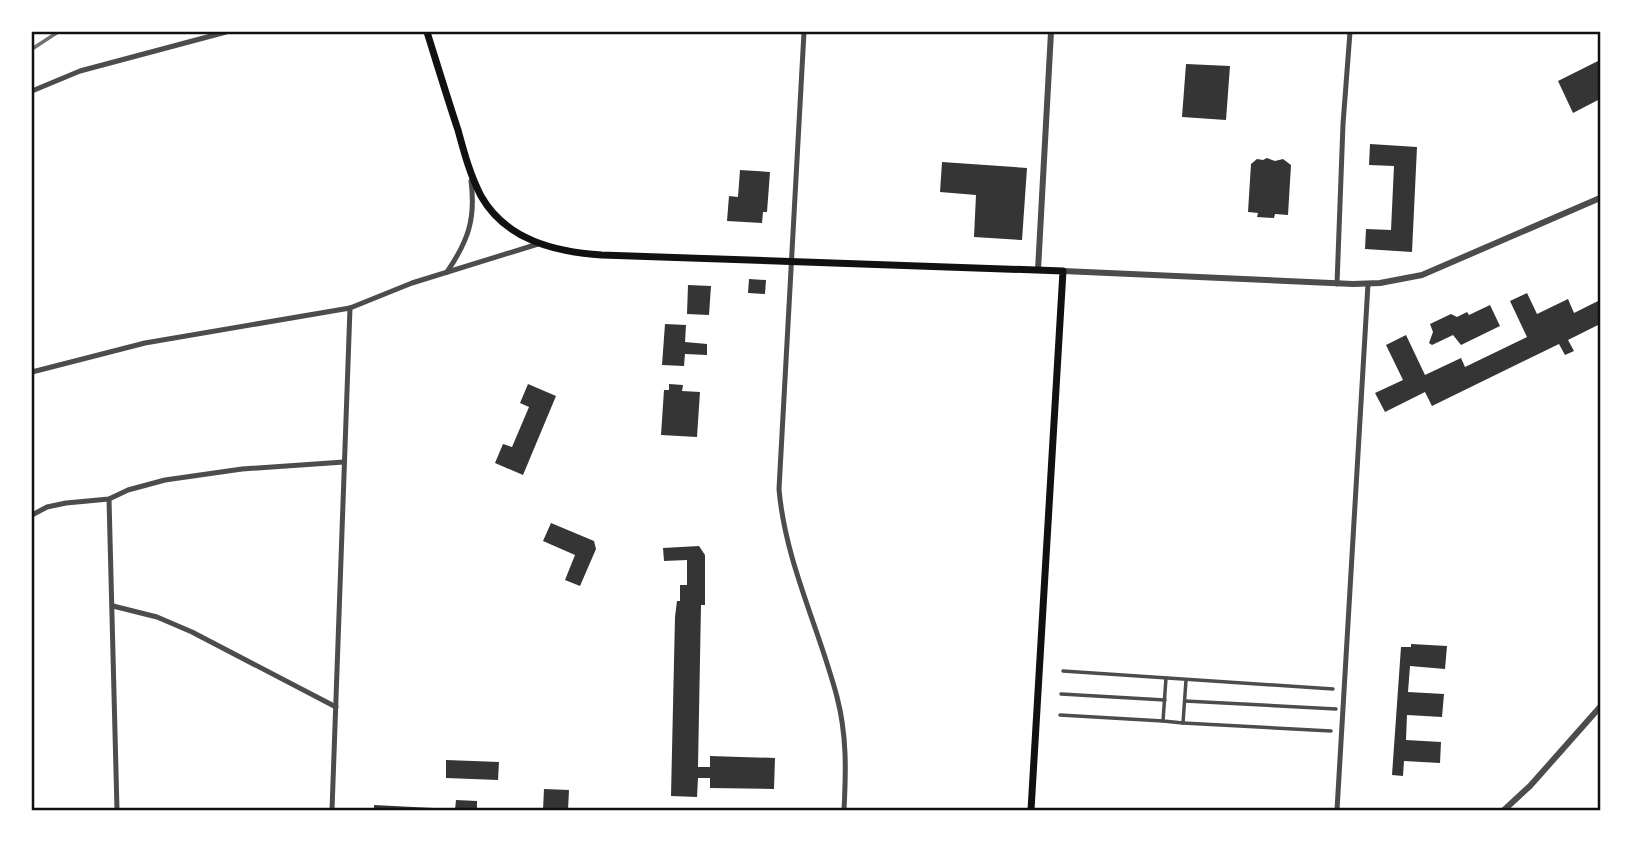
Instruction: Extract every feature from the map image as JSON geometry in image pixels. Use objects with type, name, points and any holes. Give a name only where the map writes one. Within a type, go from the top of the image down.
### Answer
[{"type":"main road","points":[[427,32],[470,170],[482,196],[512,230],[538,244],[582,253],[1063,271],[1031,810]]},
{"type":"street","points":[[32,91],[79,71],[226,32]]},
{"type":"street","points":[[804,32],[778,473],[780,506],[795,568],[837,696],[842,721],[845,745],[844,810]]},
{"type":"street","points":[[1038,270],[1051,32]]},
{"type":"street","points":[[1337,284],[1350,32]]},
{"type":"street","points":[[447,272],[470,227],[474,212],[470,170]]},
{"type":"street","points":[[1063,271],[1337,284],[1392,282],[1422,275],[1601,198]]},
{"type":"street","points":[[32,372],[145,343],[350,308],[447,272],[538,244]]},
{"type":"street","points":[[1337,810],[1368,284]]},
{"type":"street","points":[[332,810],[350,308]]},
{"type":"street","points":[[32,515],[47,507],[66,502],[109,499],[128,490],[165,480],[242,469],[344,462]]},
{"type":"street","points":[[109,499],[117,810]]},
{"type":"street","points":[[113,606],[157,617],[192,632],[336,707]]},
{"type":"street","points":[[1063,671],[1333,689]]},
{"type":"street","points":[[1163,721],[1166,678]]},
{"type":"street","points":[[1183,723],[1186,679]]},
{"type":"street","points":[[1061,694],[1164,700]]},
{"type":"street","points":[[1185,701],[1336,709]]},
{"type":"street","points":[[1504,810],[1530,786],[1601,708]]},
{"type":"street","points":[[1060,715],[1331,731]]},
{"type":"building","points":[[1600,60],[1600,99],[1573,113],[1558,81]]},
{"type":"building","points":[[1186,64],[1230,66],[1226,120],[1182,117]]},
{"type":"building","points":[[1370,144],[1417,147],[1412,252],[1365,249],[1366,229],[1391,230],[1394,166],[1369,165]]},
{"type":"building","points":[[1257,159],[1275,161],[1283,159],[1291,165],[1288,215],[1257,217],[1258,213],[1248,212],[1251,164]]},
{"type":"building","points":[[942,162],[1027,168],[1022,240],[974,237],[976,195],[940,192]]},
{"type":"building","points":[[740,170],[770,172],[767,212],[763,212],[762,223],[727,221],[729,196],[738,197]]},
{"type":"building","points":[[749,279],[766,280],[765,294],[748,293]]},
{"type":"building","points":[[688,285],[711,286],[709,315],[687,314]]},
{"type":"building","points":[[1527,293],[1537,314],[1568,299],[1574,313],[1600,300],[1600,324],[1568,340],[1574,351],[1565,355],[1559,344],[1432,406],[1425,392],[1385,412],[1375,393],[1403,380],[1386,345],[1406,335],[1425,375],[1461,358],[1465,367],[1527,337],[1510,301]]},
{"type":"building","points":[[1490,305],[1500,326],[1461,345],[1453,335],[1432,345],[1429,343],[1433,332],[1430,324],[1451,314],[1457,317],[1467,312],[1469,315]]},
{"type":"building","points":[[665,324],[686,325],[685,342],[707,344],[707,355],[685,354],[684,366],[662,365]]},
{"type":"building","points":[[528,384],[556,396],[523,475],[495,463],[503,444],[512,447],[529,407],[520,403]]},
{"type":"building","points":[[669,384],[683,385],[682,391],[700,392],[697,437],[661,435],[664,390],[669,390]]},
{"type":"building","points":[[551,523],[594,541],[596,549],[580,586],[565,580],[575,555],[543,541]]},
{"type":"building","points":[[699,546],[705,555],[705,605],[701,605],[698,767],[710,767],[710,756],[775,758],[774,789],[710,788],[710,778],[698,778],[697,797],[671,796],[675,617],[677,601],[680,601],[680,585],[687,585],[687,560],[664,561],[663,548]]},
{"type":"building","points":[[1411,644],[1447,646],[1445,669],[1410,666],[1408,692],[1444,694],[1442,717],[1407,715],[1406,740],[1441,742],[1440,763],[1404,761],[1403,776],[1392,775],[1401,647],[1411,647]]},
{"type":"building","points":[[446,760],[499,762],[498,780],[446,778]]},
{"type":"building","points":[[544,789],[569,790],[568,810],[543,810]]},
{"type":"building","points":[[456,800],[477,801],[477,810],[455,810]]},
{"type":"building","points":[[374,805],[433,808],[374,810]]},
{"type":"railway","points":[[32,49],[58,32]]}]
